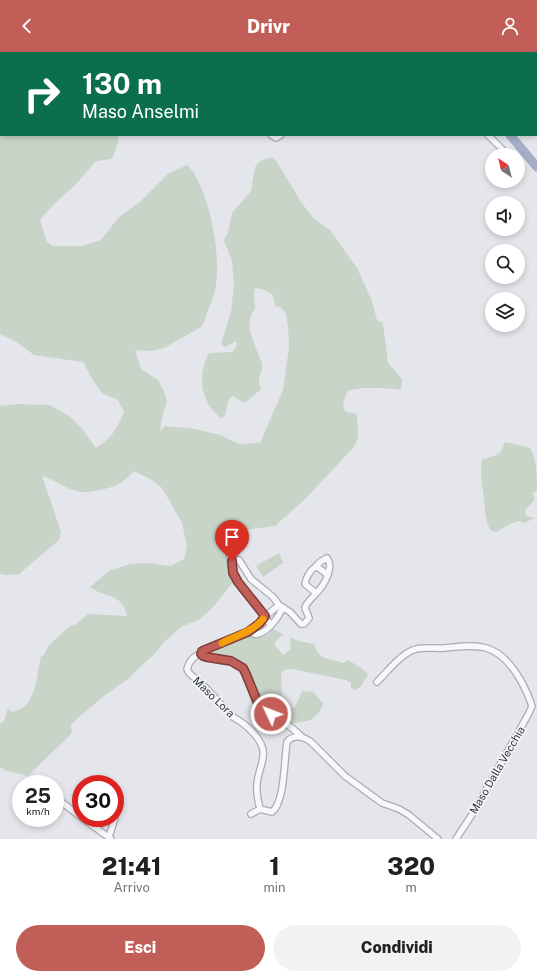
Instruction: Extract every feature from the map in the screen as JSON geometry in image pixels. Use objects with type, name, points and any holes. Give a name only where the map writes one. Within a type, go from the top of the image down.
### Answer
[{"type":"street","points":[[489,136],[501,148]]},
{"type":"street","points":[[227,543],[235,577],[243,590],[271,625]]},
{"type":"street","points":[[239,560],[251,579],[274,597],[281,606],[290,612],[301,624],[304,624],[309,618],[305,608],[306,605],[325,583],[327,579],[330,568],[330,562],[327,558],[320,562],[310,572],[305,583],[312,591],[316,593]]},
{"type":"street","points":[[316,566],[328,575]]},
{"type":"street","points":[[281,606],[265,616],[260,623],[248,632],[219,645],[205,649],[201,653],[203,656],[231,661],[243,668],[257,701],[271,714],[295,729],[302,737]]},
{"type":"street","points":[[248,632],[256,635],[264,633],[268,630],[281,611],[281,606]]},
{"type":"street","name":"Maso Dalla Vecchia","points":[[377,682],[398,661],[415,648],[475,646],[485,647],[502,656],[508,662],[523,685],[532,706],[529,713],[473,813],[456,839]]},
{"type":"street","name":"Maso Lora","points":[[201,653],[194,657],[189,664],[187,669],[189,673],[206,688],[232,717],[252,732],[260,743],[264,752],[257,783],[260,809]]},
{"type":"street","points":[[251,814],[260,809],[272,812],[276,809],[283,778],[287,742],[294,736],[305,737],[345,776],[382,803],[399,808],[438,839]]},
{"type":"street","points":[[64,804],[72,810]]},
{"type":"street","points":[[95,827],[110,838],[113,827]]},
{"type":"green space","points":[[0,136],[118,136],[118,143],[112,159],[96,161],[76,184],[53,205],[40,220],[47,242],[53,246],[82,246],[101,240],[118,218],[140,202],[168,174],[187,165],[194,173],[206,201],[214,232],[217,278],[213,298],[201,327],[164,348],[150,351],[135,350],[141,369],[158,380],[164,391],[167,402],[162,417],[160,432],[165,426],[196,429],[220,435],[239,444],[260,443],[283,390],[289,347],[286,313],[280,307],[275,306],[273,295],[262,289],[255,288],[255,309],[250,320],[250,331],[262,364],[259,381],[261,389],[245,403],[232,396],[228,401],[225,416],[221,418],[214,412],[205,396],[202,379],[205,361],[209,353],[232,352],[237,346],[236,341],[225,347],[221,344],[231,312],[234,284],[232,261],[224,240],[228,233],[232,213],[251,191],[255,167],[260,161],[272,157],[277,162],[301,202],[314,219],[330,230],[357,268],[372,301],[377,320],[383,323],[388,363],[402,379],[401,390],[367,388],[348,391],[345,397],[344,409],[346,412],[357,414],[358,438],[354,447],[305,499],[275,526],[229,532],[219,538],[219,547],[224,547],[227,549],[235,580],[213,607],[200,619],[181,627],[128,679],[104,696],[79,717],[70,726],[72,730],[71,734],[29,775],[7,771],[0,767],[0,724],[4,721],[8,708],[14,712],[24,707],[32,696],[41,656],[44,655],[49,645],[71,625],[74,626],[88,614],[127,616],[125,608],[117,599],[90,587],[109,571],[130,564],[147,563],[171,566],[184,559],[187,546],[182,523],[162,488],[152,480],[134,471],[124,481],[117,485],[85,492],[72,490],[42,476],[61,532],[59,540],[19,574],[0,574],[0,406],[18,404],[50,405],[72,418],[96,448],[113,433],[124,412],[118,400],[102,393],[92,379],[83,362],[34,355],[15,341],[0,334]]},
{"type":"green space","points":[[505,442],[530,448],[534,457],[537,490],[532,494],[535,498],[525,512],[527,516],[535,518],[524,523],[519,521],[512,523],[496,532],[490,530],[486,518],[481,465],[482,460],[499,453]]},
{"type":"green space","points":[[279,553],[283,563],[263,577],[256,566]]},
{"type":"green space","points":[[273,629],[283,634],[274,644],[283,655],[291,649],[290,637],[299,641],[314,644],[319,653],[325,658],[343,663],[348,660],[368,674],[361,686],[356,690],[351,688],[351,683],[346,680],[292,669],[284,670],[281,674],[282,700],[291,708],[295,707],[302,691],[313,692],[323,703],[320,710],[312,719],[291,725],[264,706],[258,698],[247,670],[243,666],[203,654],[205,651],[217,649],[242,637],[261,637],[268,635]]},
{"type":"waterway","points":[[511,136],[537,167]]},
{"type":"slow traffic","points":[[222,643],[248,632],[263,619]]},
{"type":"route","points":[[232,561],[233,573],[238,582],[265,616],[260,623],[248,632],[219,645],[205,649],[201,654],[206,657],[231,661],[243,668],[257,701],[271,714]]}]
